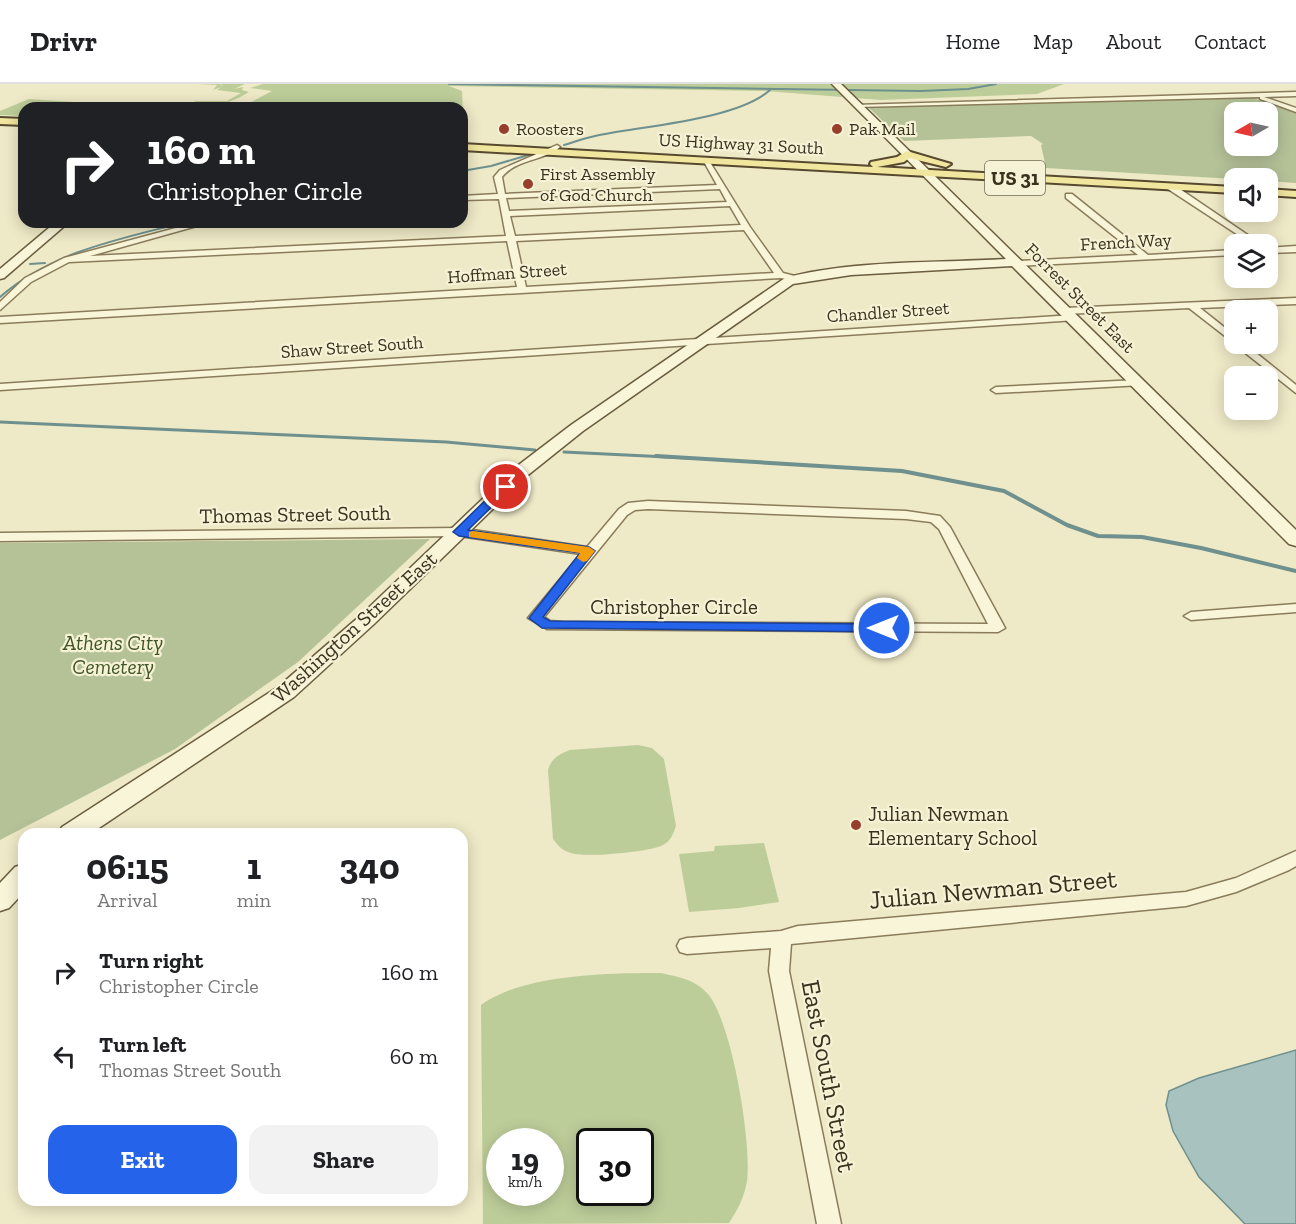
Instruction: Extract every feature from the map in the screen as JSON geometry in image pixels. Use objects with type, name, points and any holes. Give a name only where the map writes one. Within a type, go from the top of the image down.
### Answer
[{"type":"main road","points":[[0,116],[18,117]]},
{"type":"main road","points":[[0,121],[18,122]]},
{"type":"main road","name":"US Highway 31 South","points":[[468,142],[890,171],[929,177],[974,173],[1224,185]]},
{"type":"main road","name":"US Highway 31 South","points":[[468,147],[554,149],[871,165],[929,177]]},
{"type":"main road","points":[[871,165],[894,162],[907,154],[974,173]]},
{"type":"main road","points":[[929,177],[952,178],[974,173]]},
{"type":"main road","name":"US Highway 31 South","points":[[974,173],[1224,190]]},
{"type":"main road","points":[[1278,188],[1296,192]]},
{"type":"main road","points":[[1278,192],[1296,192]]},
{"type":"street","name":"Forrest Street East","points":[[836,84],[1296,540]]},
{"type":"street","points":[[857,105],[1296,94]]},
{"type":"street","points":[[1253,95],[1296,110]]},
{"type":"street","points":[[522,290],[498,177],[501,171],[554,149]]},
{"type":"street","points":[[706,160],[731,204],[780,275]]},
{"type":"street","points":[[468,198],[722,187]]},
{"type":"street","points":[[1171,187],[1242,234]]},
{"type":"street","points":[[1069,196],[1147,258]]},
{"type":"street","points":[[505,214],[731,204]]},
{"type":"street","points":[[67,260],[746,227]]},
{"type":"street","points":[[4,271],[56,228]]},
{"type":"street","points":[[0,307],[28,280],[67,260],[185,228]]},
{"type":"street","points":[[1278,250],[1296,249]]},
{"type":"street","name":"French Way","points":[[1017,263],[1224,254]]},
{"type":"street","name":"Hoffman Street","points":[[0,320],[780,275],[799,278],[851,271],[1017,263]]},
{"type":"street","name":"Washington Street East","points":[[80,828],[286,693],[522,471],[577,428],[706,341],[789,281],[799,278]]},
{"type":"street","name":"Chandler Street","points":[[706,341],[1191,304],[1296,301]]},
{"type":"street","points":[[1191,304],[1224,332]]},
{"type":"street","name":"Shaw Street South","points":[[0,387],[706,341]]},
{"type":"street","points":[[1251,354],[1296,390]]},
{"type":"street","points":[[996,390],[1138,383]]},
{"type":"street","name":"Christopher Circle","points":[[648,504],[906,515],[935,519],[944,527],[998,628],[563,626],[547,625],[535,618],[589,551],[623,512],[632,506],[648,504]]},
{"type":"street","name":"Thomas Street South","points":[[0,537],[459,532],[589,551]]},
{"type":"street","points":[[1191,616],[1296,609]]},
{"type":"street","name":"Julian Newman Street","points":[[687,946],[781,939],[798,934],[1186,899],[1226,890],[1264,875],[1296,858]]},
{"type":"street","points":[[0,901],[18,881]]},
{"type":"street","name":"East South Street","points":[[781,939],[779,971],[829,1224]]},
{"type":"green space","points":[[220,84],[223,87],[221,84],[245,84],[234,89],[243,87],[242,90],[249,92],[227,102],[194,102],[227,101],[241,93],[217,90],[221,87],[213,90],[217,85],[199,85]]},
{"type":"green space","points":[[263,84],[1064,84],[1037,94],[881,100],[765,91],[449,86],[462,91],[462,102],[251,102],[272,91],[250,88]]},
{"type":"green space","points":[[1253,98],[1264,102],[1224,102],[1224,156],[1278,156],[1278,107],[1296,113],[1296,183],[1278,182],[1278,168],[1224,168],[1224,178],[1046,168],[1041,145],[1043,144],[1031,136],[904,141],[868,107]]},
{"type":"green space","points":[[29,99],[74,102],[22,102]]},
{"type":"green space","points":[[18,104],[18,116],[0,115],[0,111]]},
{"type":"green space","name":"Athens City Cemetery","points":[[430,539],[298,662],[175,749],[23,828],[18,828],[18,831],[0,840],[0,543]]},
{"type":"green space","points":[[638,745],[652,748],[664,759],[676,826],[670,839],[656,848],[617,854],[589,855],[563,850],[553,839],[548,770],[553,760],[570,750]]},
{"type":"green space","points":[[764,843],[779,902],[689,912],[679,854],[714,851],[715,846]]},
{"type":"green space","points":[[661,973],[686,979],[702,988],[716,1007],[732,1055],[738,1083],[748,1163],[744,1193],[729,1223],[483,1224],[481,1005],[520,987],[567,977]]},
{"type":"water","points":[[1296,1050],[1296,1224],[1245,1224],[1199,1177],[1173,1131],[1166,1105],[1169,1091],[1199,1078]]},
{"type":"waterway","points":[[449,84],[921,91],[968,89],[996,84]]},
{"type":"waterway","points":[[564,145],[595,136],[712,115],[755,100],[770,90]]},
{"type":"waterway","points":[[468,170],[491,166],[535,153]]},
{"type":"waterway","points":[[0,297],[42,268],[65,258],[112,241],[163,228]]},
{"type":"waterway","points":[[30,264],[45,263]]},
{"type":"waterway","points":[[0,422],[446,442],[535,450]]},
{"type":"waterway","points":[[564,452],[688,458]]},
{"type":"waterway","points":[[656,456],[902,471],[1004,491],[1067,525],[1098,536],[1142,537],[1201,548],[1296,571]]},
{"type":"slow traffic","points":[[473,534],[589,551],[583,558]]},
{"type":"place","name":"Roosters","points":[[504,129]]},
{"type":"place","name":"Pak Mail","points":[[837,129]]},
{"type":"place","name":"First Assembly of God Church","points":[[528,184]]},
{"type":"place","name":"Julian Newman Elementary School","points":[[856,825]]},
{"type":"route","points":[[506,487],[459,532],[589,551],[535,618],[547,625],[884,628]]}]
